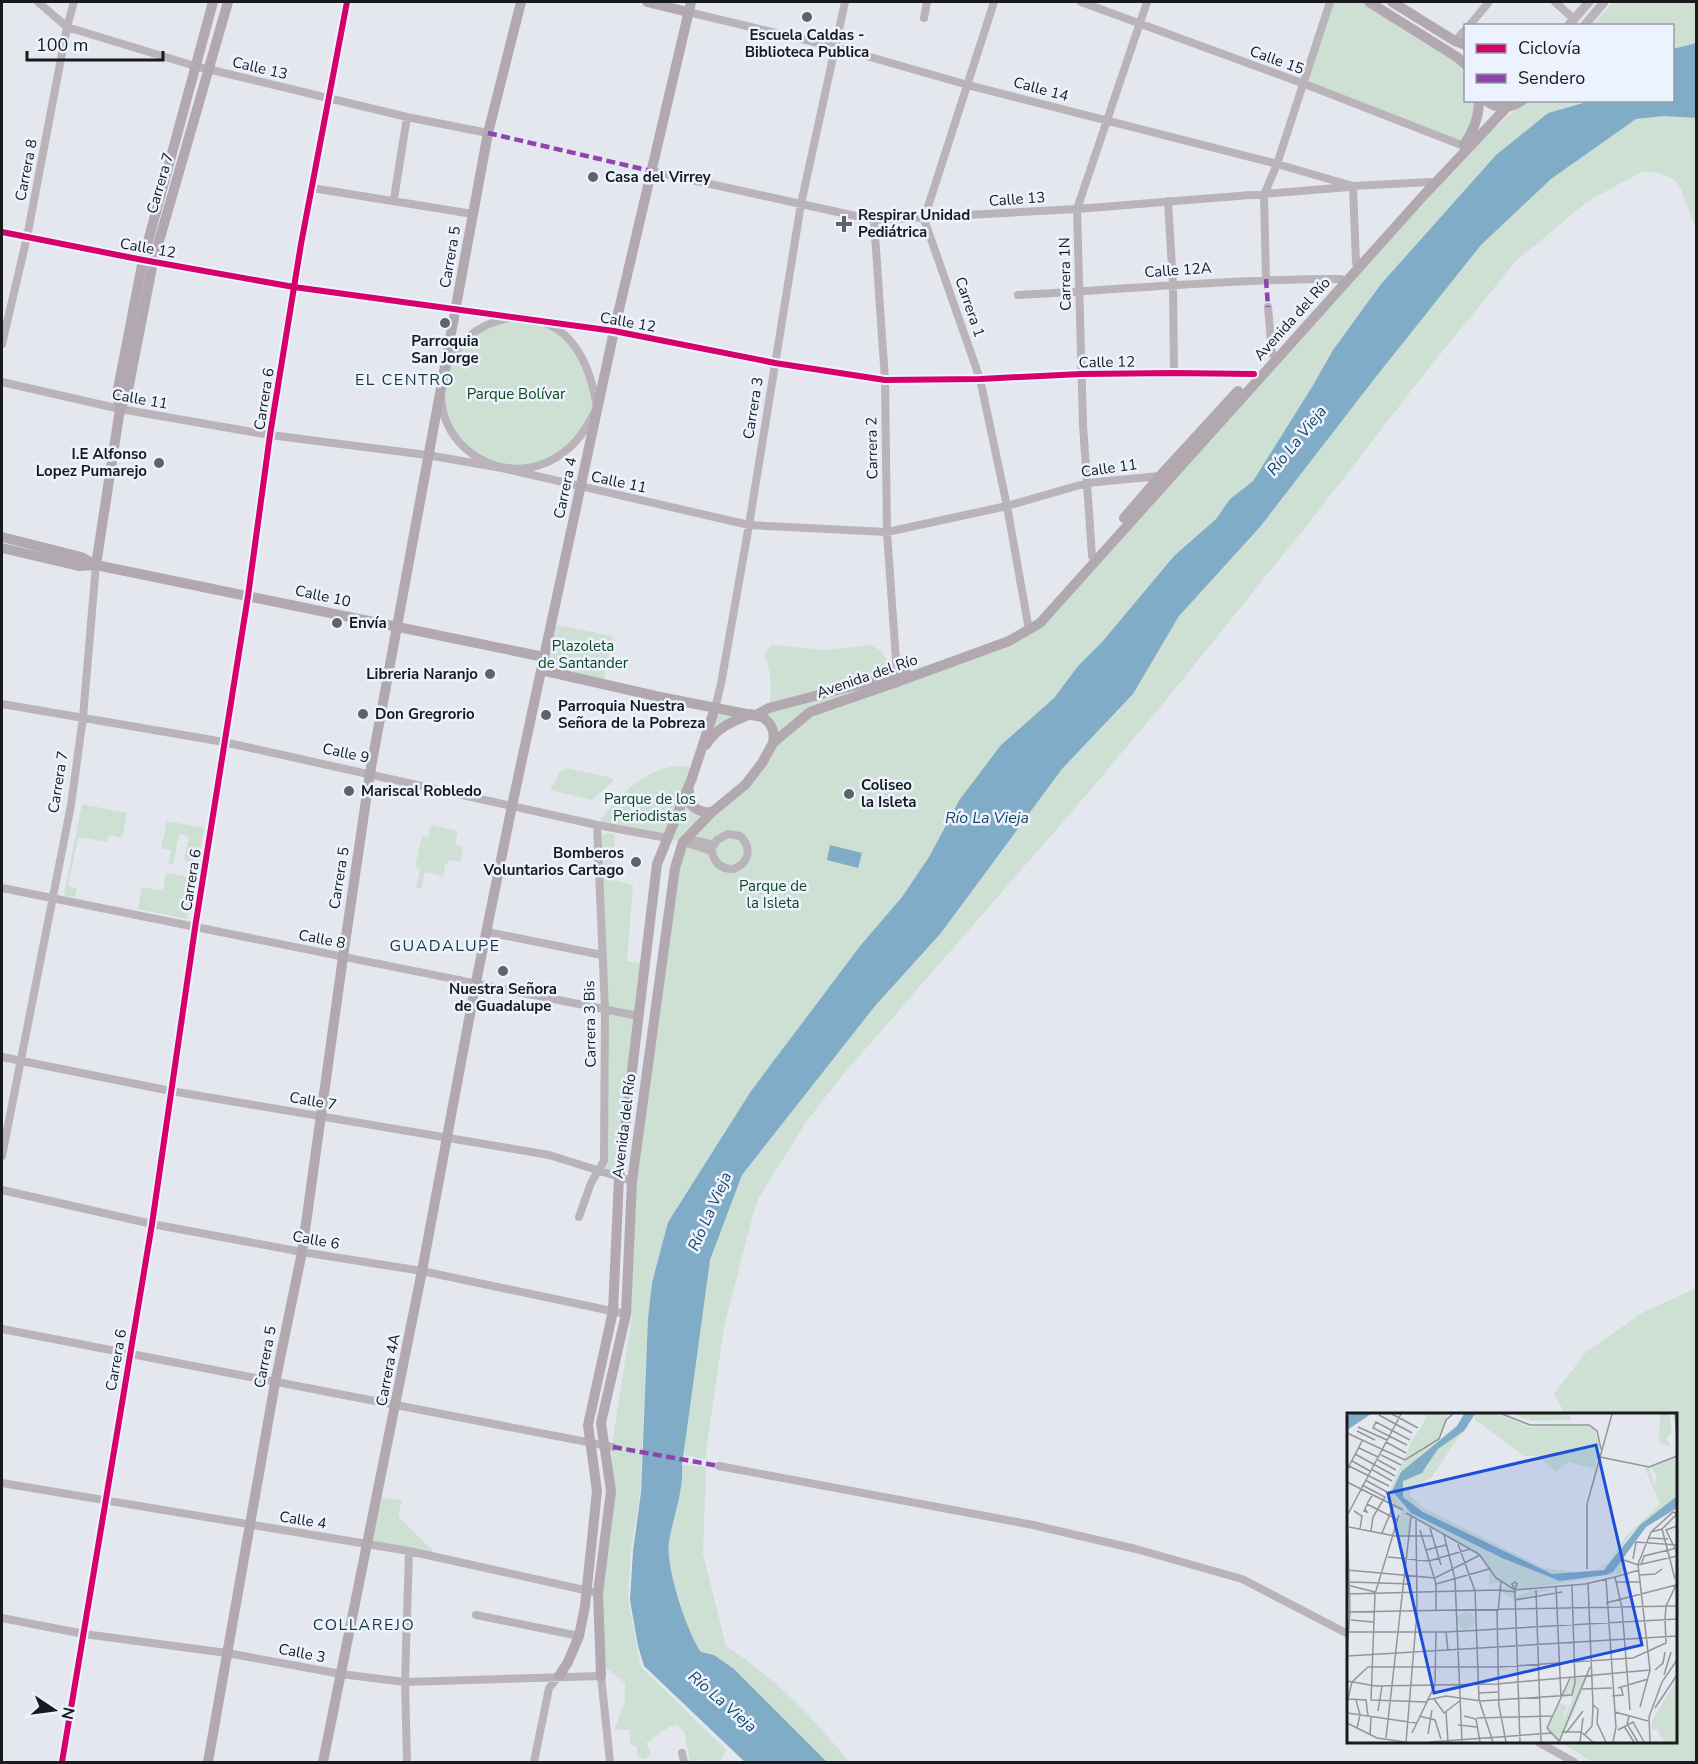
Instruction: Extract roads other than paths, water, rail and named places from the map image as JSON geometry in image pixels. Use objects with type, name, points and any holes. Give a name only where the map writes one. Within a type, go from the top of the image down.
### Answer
[{"type":"main road","name":"Carrera 7","points":[[96,565],[120,409],[117,394],[195,66],[213,2]]},
{"type":"main road","name":"Carrera 7","points":[[148,261],[228,2]]},
{"type":"main road","name":"Carrera 5","points":[[208,1762],[275,1383],[302,1251],[370,773],[472,214],[488,133],[521,2]]},
{"type":"main road","name":"Calle 14","points":[[647,2],[689,7]]},
{"type":"main road","points":[[1369,2],[1464,63]]},
{"type":"main road","points":[[1392,2],[1460,43]]},
{"type":"main road","name":"Carrera 4","points":[[476,982],[597,408],[689,7]]},
{"type":"main road","name":"Avenida del Río","points":[[601,1676],[598,1593],[611,1491],[608,1446],[601,1422],[626,1314],[632,1181],[675,868],[683,842],[712,812],[745,785],[762,763],[773,743],[810,712],[1009,641],[1038,619],[1160,476],[1464,146],[1473,131],[1478,116],[1479,102]]},
{"type":"main road","points":[[1488,102],[1496,107],[1507,108]]},
{"type":"main road","name":"Avenida del Río","points":[[559,1676],[579,1636],[586,1591],[597,1491],[588,1425],[613,1311],[619,1178],[657,864],[709,740],[725,725],[769,708],[897,675],[1011,636],[1040,622],[1424,195],[1507,108],[1519,102]]},
{"type":"main road","name":"Calle 10","points":[[2,537],[81,557],[96,565]]},
{"type":"main road","name":"Calle 10","points":[[2,548],[79,566],[96,565],[544,657]]},
{"type":"main road","points":[[541,670],[715,708],[754,714],[771,724],[774,730],[773,743]]},
{"type":"main road","name":"Carrera 3","points":[[702,748],[715,708]]},
{"type":"main road","name":"Avenida del Río","points":[[691,785],[702,748]]},
{"type":"main road","points":[[691,785],[687,799],[695,808],[712,812]]},
{"type":"main road","name":"Calle 9","points":[[667,838],[683,842]]},
{"type":"main road","name":"Carrera 4A","points":[[323,1762],[423,1271],[476,982]]},
{"type":"street","name":"Calle 13","points":[[38,2],[67,27],[208,70],[407,117],[488,133]]},
{"type":"street","name":"Carrera 8","points":[[2,344],[27,237],[67,27],[74,2]]},
{"type":"street","name":"Carrera 6","points":[[62,1762],[152,1224],[195,928],[248,596],[270,435],[327,98],[347,2]]},
{"type":"street","name":"Carrera 3","points":[[715,708],[749,525],[801,204],[845,2]]},
{"type":"street","points":[[924,18],[927,2]]},
{"type":"street","points":[[924,219],[994,2]]},
{"type":"street","name":"Calle 15","points":[[1080,2],[1302,83],[1464,146]]},
{"type":"street","name":"Carrera 1N","points":[[1092,556],[1081,374],[1077,209],[1147,2]]},
{"type":"street","points":[[1266,279],[1264,195],[1277,164],[1330,2]]},
{"type":"street","points":[[1470,24],[1489,2]]},
{"type":"street","points":[[1555,2],[1571,22],[1589,2]]},
{"type":"street","points":[[1586,24],[1604,2]]},
{"type":"street","name":"Calle 14","points":[[689,7],[968,85],[1277,164],[1353,186],[1430,182]]},
{"type":"street","points":[[394,199],[407,117]]},
{"type":"street","name":"Calle 13","points":[[651,171],[874,220],[1077,209],[1353,186]]},
{"type":"street","points":[[1353,186],[1356,263]]},
{"type":"street","points":[[312,188],[394,199],[472,214]]},
{"type":"street","points":[[1168,201],[1173,284],[1174,373]]},
{"type":"street","name":"Carrera 1","points":[[924,219],[980,379],[1007,506],[1029,627]]},
{"type":"street","name":"Carrera 2","points":[[874,220],[885,380],[887,532],[897,675]]},
{"type":"street","name":"Calle 12","points":[[2,232],[294,287],[614,331],[775,363],[885,380],[980,379],[1081,374],[1254,374]]},
{"type":"street","name":"Calle 12A","points":[[1018,295],[1266,279],[1341,279]]},
{"type":"street","points":[[1268,307],[1272,354]]},
{"type":"street","points":[[505,318],[530,318],[558,331],[580,352],[592,379],[597,408],[577,440],[559,456],[526,468],[502,468],[476,457],[455,436],[444,410],[442,380],[456,349],[472,333],[494,321],[505,318]]},
{"type":"street","name":"Calle 11","points":[[2,382],[120,409],[270,435],[427,455],[502,468],[580,488],[749,525],[887,532],[1007,506],[1087,483],[1160,476]]},
{"type":"street","name":"Carrera 7","points":[[2,1156],[71,805],[83,717],[96,565]]},
{"type":"street","name":"Calle 9","points":[[2,704],[224,742],[597,825],[667,838]]},
{"type":"street","name":"Carrera 3 Bis","points":[[579,1217],[591,1183],[604,1161],[605,1010],[597,825]]},
{"type":"street","points":[[734,834],[744,840],[748,857],[739,867],[727,869],[717,863],[713,848],[722,836],[734,834]]},
{"type":"street","name":"Calle 9","points":[[683,842],[713,848]]},
{"type":"street","name":"Calle 8","points":[[2,888],[638,1016]]},
{"type":"street","points":[[487,932],[602,955]]},
{"type":"street","name":"Calle 7","points":[[2,1057],[171,1091],[549,1155],[632,1181]]},
{"type":"street","name":"Calle 6","points":[[2,1190],[152,1224],[423,1271],[626,1314]]},
{"type":"street","points":[[2,1329],[608,1446]]},
{"type":"street","points":[[719,1466],[1033,1525],[1136,1549],[1242,1579],[1347,1633]]},
{"type":"street","name":"Calle 4","points":[[2,1483],[409,1551],[598,1593]]},
{"type":"street","points":[[407,1762],[405,1682],[409,1551]]},
{"type":"street","points":[[476,1615],[579,1636]]},
{"type":"street","name":"Calle 3","points":[[2,1618],[84,1634],[227,1653],[341,1674],[405,1682],[601,1676]]},
{"type":"street","points":[[534,1762],[549,1688],[559,1676]]},
{"type":"street","points":[[601,1676],[610,1762]]},
{"type":"street","points":[[1540,1743],[1574,1762]]},
{"type":"street","points":[[682,1753],[684,1762]]},
{"type":"water","name":"Río La Vieja","points":[[1696,43],[1696,118],[1664,116],[1636,119],[1551,179],[1481,245],[1260,527],[1179,616],[1133,694],[1062,769],[941,933],[875,1006],[742,1175],[710,1260],[681,1484],[669,1542],[670,1566],[684,1615],[701,1652],[714,1655],[734,1669],[827,1762],[745,1762],[644,1666],[630,1600],[633,1551],[641,1492],[648,1318],[652,1283],[668,1222],[751,1091],[860,946],[902,897],[929,857],[960,799],[1001,745],[1054,698],[1078,666],[1102,642],[1174,556],[1216,519],[1230,499],[1253,481],[1333,350],[1381,284],[1496,155],[1548,113],[1586,102],[1674,102],[1674,49]]},
{"type":"water","points":[[830,845],[862,853],[858,868],[827,860]]},
{"type":"place","name":"Escuela Caldas - Biblioteca Publica","points":[[807,17]]},
{"type":"place","name":"Casa del Virrey","points":[[593,177]]},
{"type":"place","name":"Respirar Unidad Pediátrica","points":[[844,224]]},
{"type":"place","name":"Parroquia San Jorge","points":[[445,323]]},
{"type":"place","name":"I.E Alfonso Lopez Pumarejo","points":[[159,463]]},
{"type":"place","name":"Envía","points":[[337,623]]},
{"type":"place","name":"Libreria Naranjo","points":[[490,674]]},
{"type":"place","name":"Don Gregrorio","points":[[363,714]]},
{"type":"place","name":"Parroquia Nuestra Señora de la Pobreza","points":[[546,715]]},
{"type":"place","name":"Mariscal Robledo","points":[[349,791]]},
{"type":"place","name":"Coliseo la Isleta","points":[[849,794]]},
{"type":"place","name":"Bomberos Voluntarios Cartago","points":[[636,862]]},
{"type":"place","name":"Nuestra Señora de Guadalupe","points":[[503,971]]},
{"type":"district","name":"EL CENTRO","points":[[405,379]]},
{"type":"district","name":"GUADALUPE","points":[[445,945]]},
{"type":"district","name":"COLLAREJO","points":[[364,1624]]},
{"type":"park label","name":"Parque Bolívar","points":[[516,394]]},
{"type":"park label","name":"Plazoleta de Santander","points":[[583,654]]},
{"type":"park label","name":"Parque de los Periodistas","points":[[650,808]]},
{"type":"park label","name":"Parque de la Isleta","points":[[773,894]]}]
